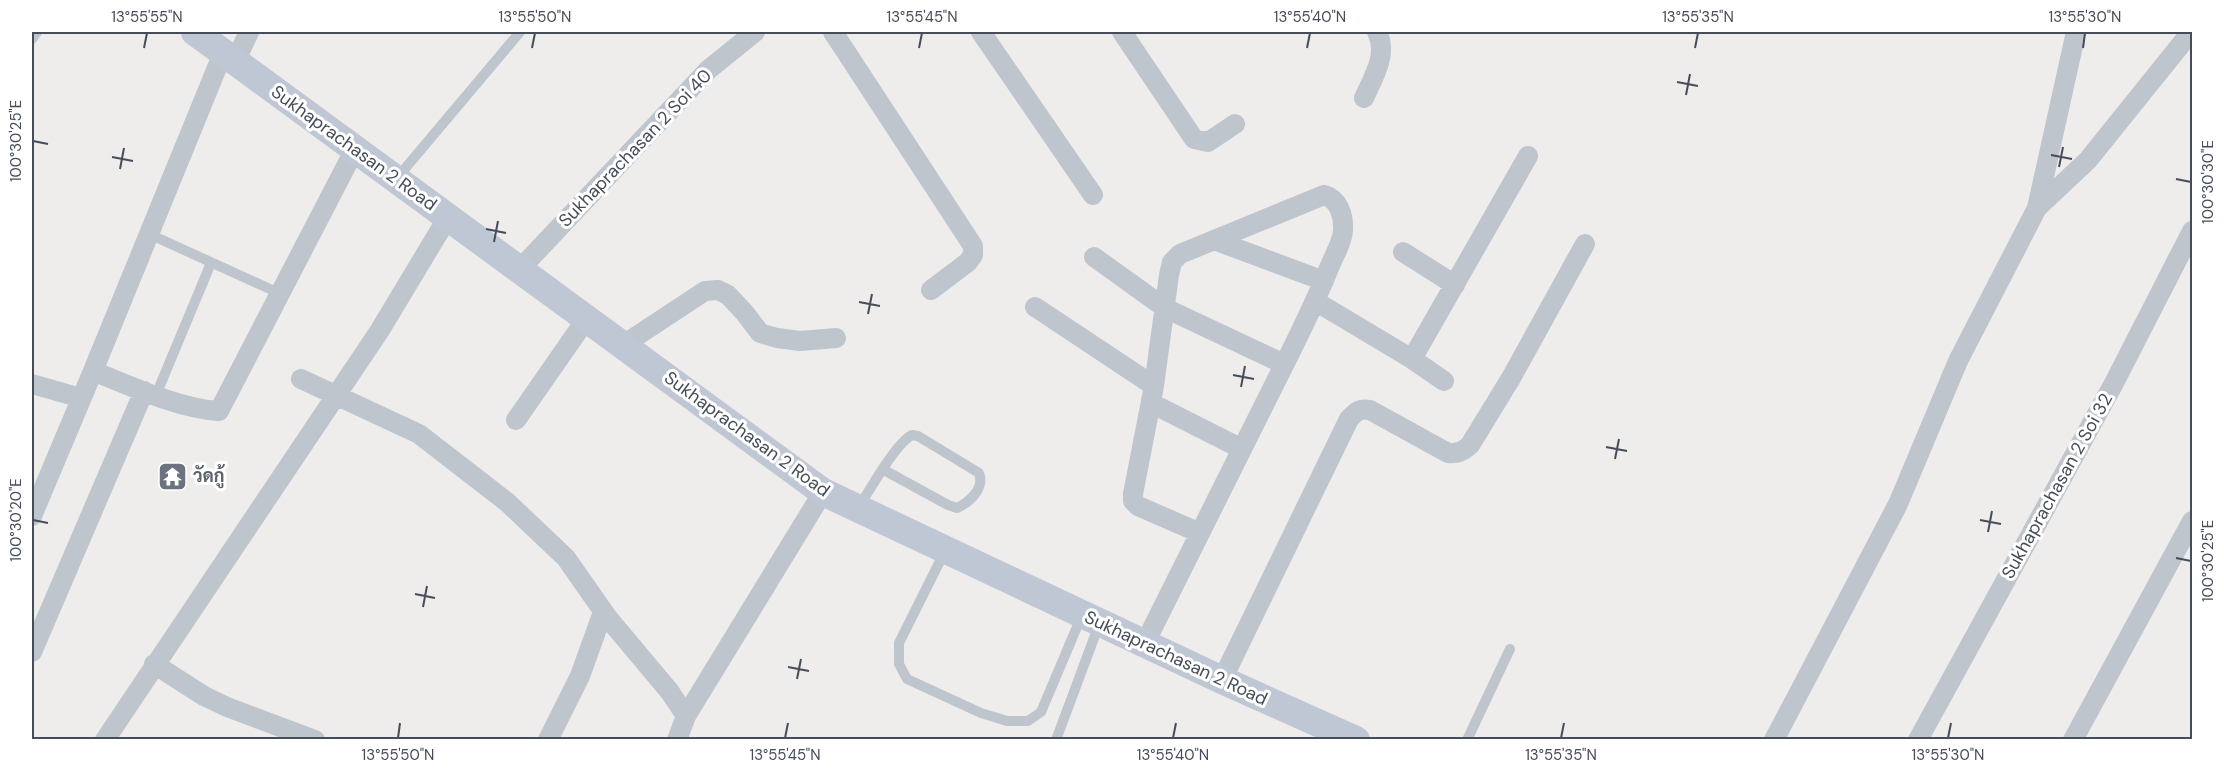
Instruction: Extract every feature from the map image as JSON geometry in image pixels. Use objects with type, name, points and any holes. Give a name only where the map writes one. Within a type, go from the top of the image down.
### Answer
[{"type":"street","name":"Sukhaprachasan 2 Road","points":[[195,32],[823,492],[1222,680],[1356,740]]},
{"type":"street","points":[[32,516],[149,234],[229,57],[249,32]]},
{"type":"street","name":"Sukhaprachasan 2 Soi 40","points":[[520,269],[708,70],[755,32]]},
{"type":"street","points":[[833,32],[973,246],[973,255],[968,262],[931,290]]},
{"type":"street","points":[[981,32],[1093,195]]},
{"type":"street","points":[[1122,32],[1194,139],[1208,142],[1235,124]]},
{"type":"street","points":[[1364,98],[1382,56],[1381,41],[1377,32]]},
{"type":"street","points":[[1774,740],[1898,504],[1958,361],[2037,208],[2076,32]]},
{"type":"street","points":[[2037,208],[2088,160],[2192,32]]},
{"type":"street","points":[[93,371],[150,393],[207,411],[219,411],[355,149]]},
{"type":"street","points":[[1412,359],[1528,156]]},
{"type":"street","points":[[1145,643],[1200,533],[1242,449],[1324,281],[1343,231],[1339,205],[1332,197],[1324,195],[1180,254],[1173,262],[1133,501],[1138,506],[1200,533]]},
{"type":"street","points":[[105,740],[380,330],[447,217]]},
{"type":"street","name":"Sukhaprachasan 2 Soi 32","points":[[1918,740],[2113,385],[2193,231]]},
{"type":"street","points":[[1214,240],[1324,281]]},
{"type":"street","points":[[1222,680],[1349,419],[1357,410],[1363,408],[1448,453],[1463,451],[1470,445],[1511,378],[1585,244]]},
{"type":"street","points":[[1403,252],[1455,285]]},
{"type":"street","points":[[1095,257],[1166,308],[1284,364]]},
{"type":"street","points":[[623,345],[705,291],[718,290],[728,295],[760,333],[800,341],[836,338]]},
{"type":"street","points":[[1315,301],[1412,359],[1444,381]]},
{"type":"street","points":[[1035,307],[1152,394],[1242,449]]},
{"type":"street","points":[[516,420],[587,318]]},
{"type":"street","points":[[301,379],[419,434],[507,502],[566,558],[603,612],[670,692],[686,716]]},
{"type":"street","points":[[32,384],[81,398]]},
{"type":"street","points":[[32,652],[150,393]]},
{"type":"street","points":[[679,739],[686,716],[823,492]]},
{"type":"street","points":[[2073,740],[2193,521]]},
{"type":"street","points":[[548,740],[580,676],[603,612]]},
{"type":"street","points":[[154,664],[204,696],[227,707],[315,740]]},
{"type":"lane","points":[[32,39],[37,32]]},
{"type":"lane","points":[[396,180],[520,32]]},
{"type":"lane","points":[[149,234],[281,294]]},
{"type":"lane","points":[[150,393],[211,263]]},
{"type":"lane","points":[[858,508],[905,438],[912,435],[918,435],[979,473],[982,480],[981,485],[966,504],[957,508],[884,470]]},
{"type":"lane","points":[[945,550],[899,643],[899,664],[907,679],[981,713],[1007,722],[1028,721],[1041,712],[1091,618]]},
{"type":"lane","points":[[1056,740],[1091,618]]},
{"type":"lane","points":[[1467,740],[1510,649]]},
{"type":"place","name":"วัดกู้","points":[[172,476]]}]
